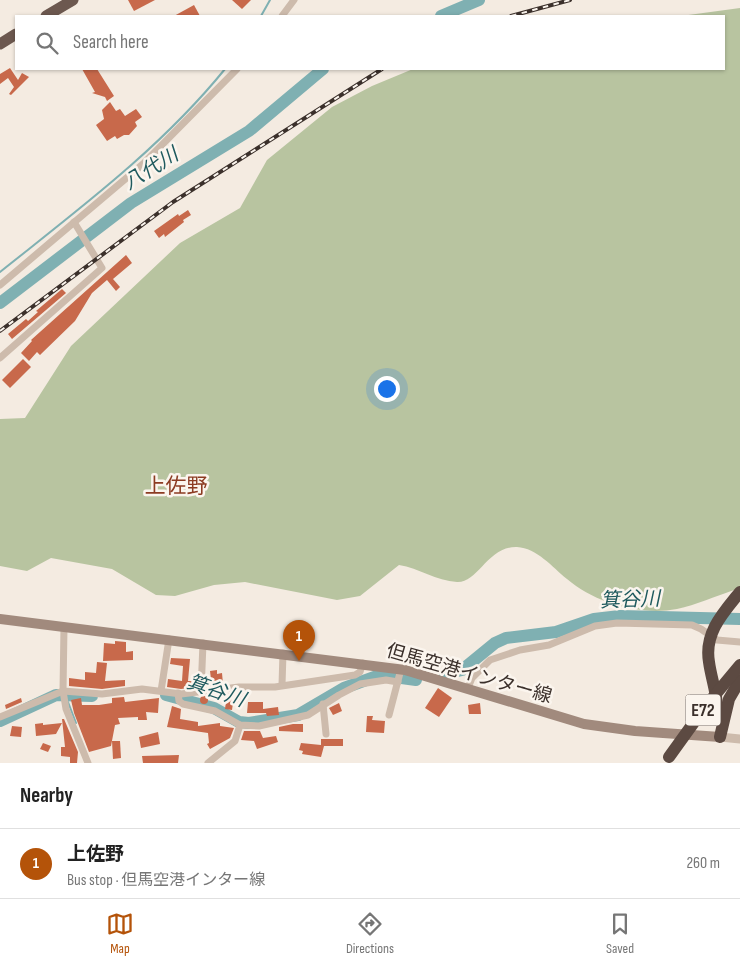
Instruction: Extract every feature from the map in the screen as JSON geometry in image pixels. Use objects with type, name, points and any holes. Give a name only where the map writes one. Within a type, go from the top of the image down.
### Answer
[{"type":"highway","points":[[48,15],[73,0]]},
{"type":"highway","points":[[0,44],[15,35]]},
{"type":"highway","points":[[720,737],[722,706],[709,659],[709,642],[717,622],[740,592]]},
{"type":"highway","name":"E72","points":[[667,760],[705,707],[740,664]]},
{"type":"highway","points":[[722,706],[740,680]]},
{"type":"main road","name":"但馬空港インター線","points":[[0,619],[401,669],[584,724],[635,731],[720,737]]},
{"type":"street","points":[[283,15],[294,0]]},
{"type":"street","points":[[0,285],[143,164],[236,70]]},
{"type":"street","points":[[0,358],[102,268],[96,254],[74,222]]},
{"type":"street","points":[[468,688],[472,678],[490,660],[520,650],[548,644],[605,624],[692,625],[717,640],[740,642]]},
{"type":"street","points":[[64,626],[63,691],[66,710],[88,763]]},
{"type":"street","points":[[161,691],[169,639]]},
{"type":"street","points":[[201,692],[203,643]]},
{"type":"street","points":[[282,685],[283,653]]},
{"type":"street","points":[[360,684],[357,673],[363,663]]},
{"type":"street","points":[[389,715],[401,669]]},
{"type":"street","points":[[0,717],[63,691],[102,694],[142,689],[178,693],[201,692],[282,685],[357,673]]},
{"type":"street","points":[[178,693],[179,701],[183,704],[215,711],[240,725],[259,726],[302,717],[360,684],[386,680],[398,682]]},
{"type":"street","points":[[323,704],[326,734]]},
{"type":"street","points":[[208,763],[235,741],[240,725]]},
{"type":"street","points":[[720,737],[740,739]]},
{"type":"green space","points":[[740,8],[740,591],[734,590],[677,609],[648,611],[633,609],[604,601],[591,595],[567,579],[538,554],[517,547],[507,548],[498,552],[464,581],[449,581],[399,565],[360,596],[337,600],[245,582],[214,585],[175,596],[156,595],[112,569],[51,558],[27,571],[0,566],[0,419],[25,418],[71,346],[180,243],[240,208],[267,160],[332,107],[372,86],[411,70],[725,70],[725,15],[688,15]]},
{"type":"building","points":[[128,0],[155,0],[134,11]]},
{"type":"building","points":[[232,0],[251,0],[242,9]]},
{"type":"building","points":[[194,5],[199,15],[176,15]]},
{"type":"building","points":[[10,68],[18,80],[22,73],[29,77],[11,95],[9,94],[14,87],[8,78],[0,84],[0,74]]},
{"type":"building","points":[[83,70],[98,70],[114,96],[107,101],[105,97],[92,93],[95,92]]},
{"type":"building","points":[[110,102],[116,111],[120,109],[125,116],[136,109],[142,117],[135,122],[137,126],[129,135],[124,135],[117,139],[115,136],[107,141],[96,125],[104,119],[102,110]]},
{"type":"building","points":[[188,210],[191,215],[183,220],[184,222],[165,237],[164,234],[159,238],[154,231],[178,214],[179,216]]},
{"type":"building","points":[[126,255],[132,263],[113,279],[120,287],[116,291],[107,280],[92,293],[75,321],[40,355],[37,352],[29,361],[21,353],[31,340]]},
{"type":"building","points":[[62,289],[66,293],[12,339],[8,334],[26,319],[28,321],[38,312],[36,311]]},
{"type":"building","points":[[23,359],[31,367],[10,388],[2,380]]},
{"type":"building","points":[[115,641],[126,642],[126,652],[133,651],[133,660],[103,661],[104,643],[115,644]]},
{"type":"building","points":[[171,658],[190,659],[188,681],[196,681],[196,687],[181,689],[167,687],[168,679],[182,681],[183,666],[170,664]]},
{"type":"building","points":[[97,662],[107,663],[105,681],[125,680],[125,686],[102,689],[69,686],[69,678],[85,680],[85,672],[96,673]]},
{"type":"building","points":[[217,670],[217,674],[222,673],[223,684],[207,686],[207,679],[211,679],[210,671]]},
{"type":"building","points":[[438,688],[452,698],[439,717],[425,708]]},
{"type":"building","points":[[244,693],[242,704],[233,703],[232,710],[225,709],[227,694]]},
{"type":"building","points":[[204,696],[208,700],[204,704],[200,700]]},
{"type":"building","points":[[124,697],[125,702],[159,698],[158,713],[146,712],[147,720],[138,720],[138,717],[118,718],[120,724],[115,725],[111,746],[89,752],[71,700],[81,698],[82,705],[99,705],[112,703],[112,698]]},
{"type":"building","points":[[21,698],[22,702],[6,709],[5,705]]},
{"type":"building","points":[[248,702],[263,702],[263,709],[278,707],[279,715],[267,716],[266,713],[247,713]]},
{"type":"building","points":[[339,703],[342,711],[333,715],[329,708]]},
{"type":"building","points":[[480,703],[481,714],[469,714],[468,705]]},
{"type":"building","points":[[172,706],[181,709],[180,719],[198,722],[198,726],[220,723],[220,726],[234,728],[230,738],[210,749],[207,744],[209,743],[208,733],[167,727]]},
{"type":"building","points":[[367,716],[373,716],[372,720],[385,721],[384,733],[366,732]]},
{"type":"building","points":[[62,719],[64,719],[78,752],[77,763],[70,763],[70,757],[61,756],[61,747],[65,747]]},
{"type":"building","points":[[43,723],[43,725],[62,723],[56,734],[36,736],[35,724]]},
{"type":"building","points":[[303,724],[303,732],[279,731],[279,727]]},
{"type":"building","points":[[12,726],[22,727],[21,737],[10,736]]},
{"type":"building","points":[[244,731],[260,731],[263,738],[276,736],[278,742],[257,749],[254,741],[241,740]]},
{"type":"building","points":[[158,732],[160,744],[141,748],[139,737]]},
{"type":"building","points":[[321,739],[343,739],[343,746],[324,746],[321,757],[302,754],[303,751],[299,750],[301,743],[321,745]]},
{"type":"building","points":[[112,741],[120,741],[121,758],[113,759]]},
{"type":"building","points":[[43,743],[51,746],[48,752],[40,749]]},
{"type":"building","points":[[179,755],[178,763],[143,763],[142,756]]},
{"type":"waterway","points":[[262,15],[270,0]]},
{"type":"waterway","name":"八代川","points":[[443,15],[479,0]]},
{"type":"waterway","points":[[0,272],[89,201],[147,151],[200,98],[224,70]]},
{"type":"waterway","name":"八代川","points":[[0,303],[131,203],[249,131],[322,70]]},
{"type":"waterway","name":"箕谷川","points":[[445,674],[462,670],[495,643],[506,638],[556,632],[594,619],[620,616],[740,619]]},
{"type":"waterway","name":"箕谷川","points":[[166,695],[214,708],[239,722],[249,723],[298,715],[344,688],[380,675],[416,680]]},
{"type":"waterway","name":"箕谷川","points":[[0,721],[56,695],[92,696]]},
{"type":"waterway","points":[[68,702],[76,723]]},
{"type":"railway","points":[[515,15],[570,0]]},
{"type":"railway","points":[[0,331],[173,202],[380,70]]},
{"type":"place","name":"上佐野","points":[[299,661]]},
{"type":"district","name":"上佐野","points":[[176,486]]}]
